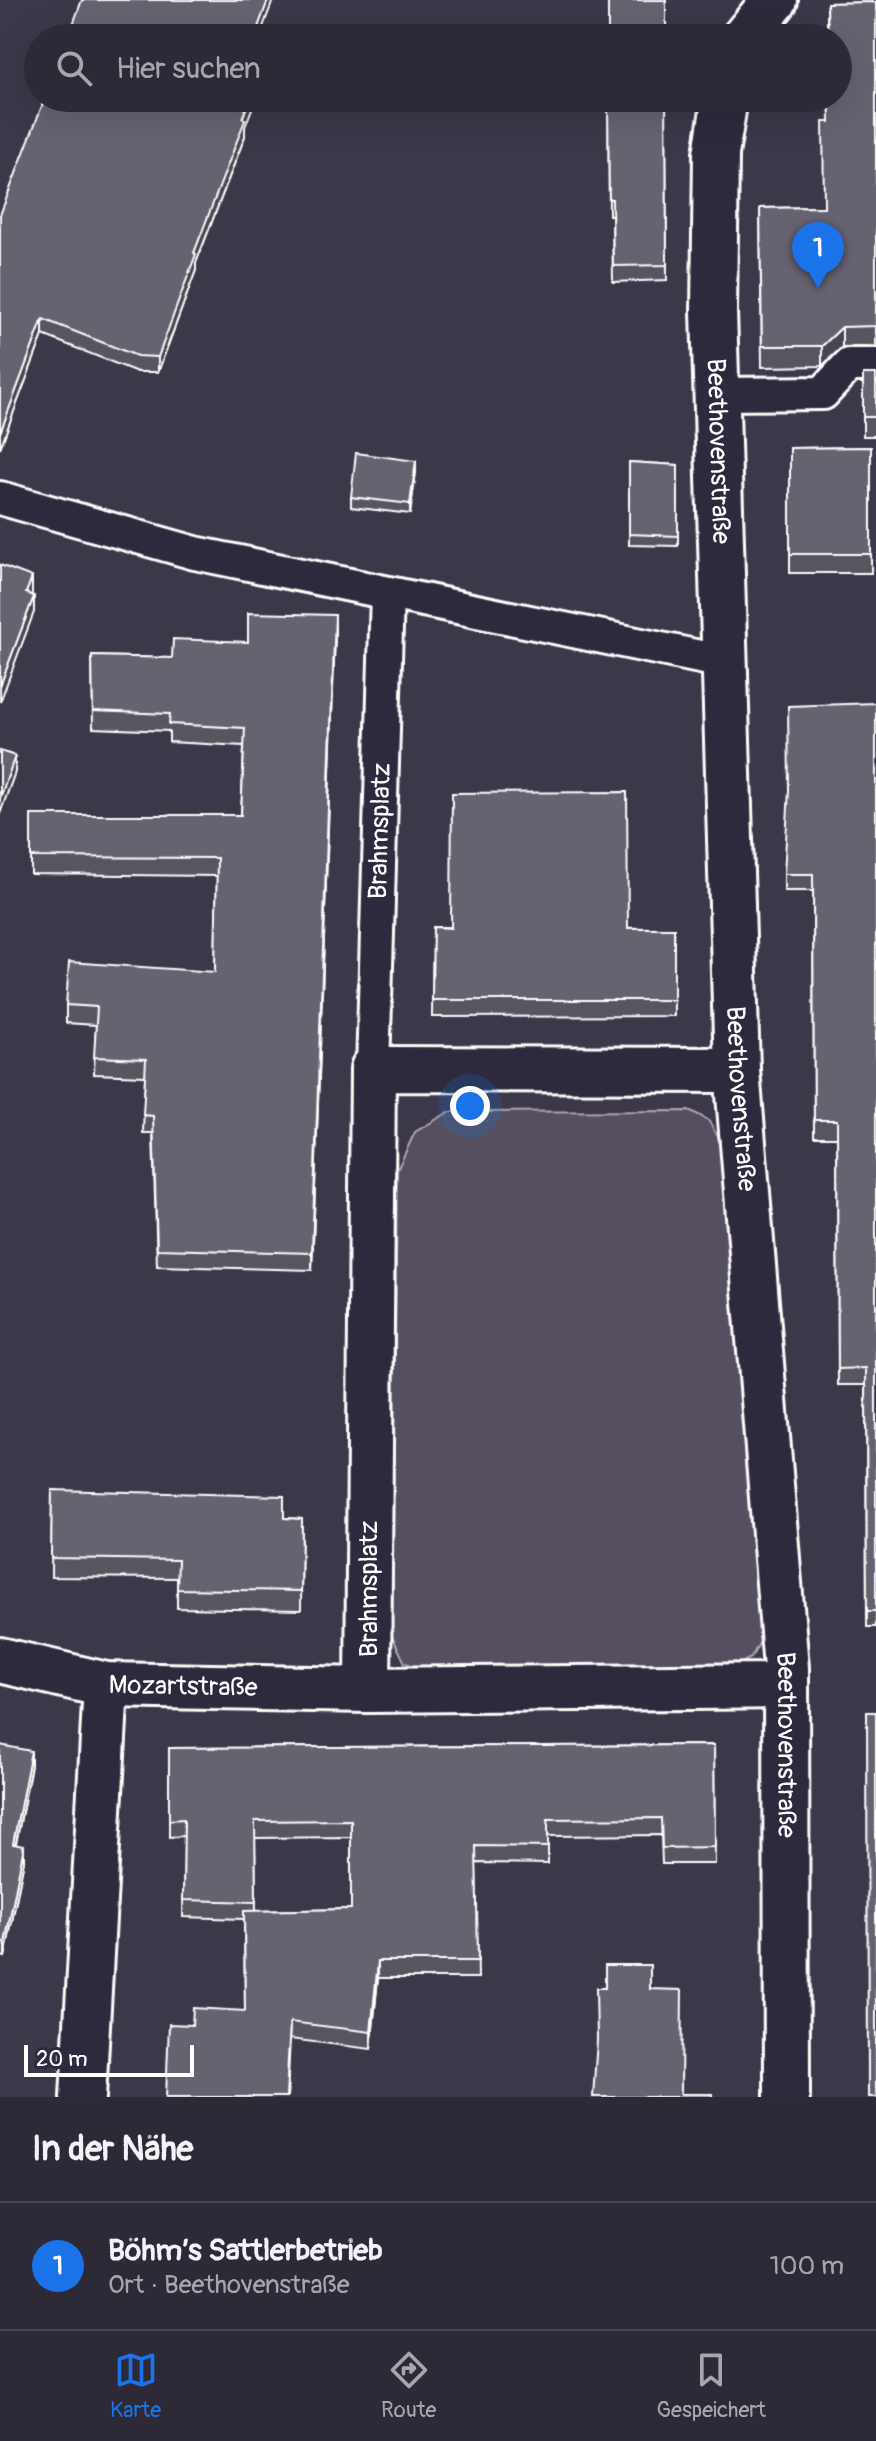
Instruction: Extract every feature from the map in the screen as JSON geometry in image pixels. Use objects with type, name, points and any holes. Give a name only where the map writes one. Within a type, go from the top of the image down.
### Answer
[{"type":"street","points":[[755,24],[775,0]]},
{"type":"street","name":"Beethovenstraße","points":[[723,112],[716,154],[714,311],[737,1070],[786,1686],[787,2097]]},
{"type":"street","points":[[373,1069],[737,1070]]},
{"type":"street","name":"Brahmsplatz","points":[[373,1069],[368,1690],[786,1686]]},
{"type":"street","name":"Mozartstraße","points":[[0,1660],[106,1685],[368,1690]]},
{"type":"street","points":[[83,2097],[106,1685]]},
{"type":"lane","points":[[717,394],[823,393],[849,365],[876,365]]},
{"type":"lane","points":[[0,498],[195,553],[724,662]]},
{"type":"lane","name":"Brahmsplatz","points":[[373,1069],[387,593]]},
{"type":"shaded area","points":[[691,1111],[708,1120],[719,1138],[762,1638],[751,1658],[731,1668],[436,1672],[405,1663],[392,1636],[397,1170],[415,1132],[449,1112]]},
{"type":"building","points":[[82,0],[268,0],[259,24],[73,24]]},
{"type":"building","points":[[608,0],[666,0],[666,24],[608,24]]},
{"type":"building","points":[[876,2],[876,326],[842,327],[822,346],[762,346],[760,208],[824,207],[823,122],[830,122],[830,112],[852,112],[852,24],[828,24],[827,3]]},
{"type":"building","points":[[40,112],[244,112],[242,118],[245,120],[158,357],[137,356],[43,319],[0,433],[0,215]]},
{"type":"building","points":[[608,112],[666,112],[667,265],[613,266],[612,199],[609,199]]},
{"type":"building","points":[[863,374],[876,374],[876,417],[863,417]]},
{"type":"building","points":[[871,447],[871,554],[790,554],[790,448]]},
{"type":"building","points":[[356,453],[416,461],[410,504],[351,497]]},
{"type":"building","points":[[629,462],[678,465],[678,536],[629,534]]},
{"type":"building","points":[[0,565],[32,577],[26,593],[34,596],[0,686]]},
{"type":"building","points":[[248,613],[335,615],[312,1253],[157,1249],[153,1116],[143,1115],[146,1059],[94,1057],[97,1007],[66,1005],[69,962],[215,972],[217,858],[31,857],[31,815],[241,815],[245,728],[169,724],[170,714],[93,711],[92,656],[172,658],[173,639],[248,642]]},
{"type":"building","points":[[876,703],[876,1611],[867,1611],[866,1368],[838,1369],[837,1120],[814,1120],[813,874],[784,874],[789,790],[788,706]]},
{"type":"building","points":[[0,751],[15,756],[0,798]]},
{"type":"building","points":[[627,792],[628,928],[674,928],[674,1000],[432,1000],[433,927],[451,928],[452,793]]},
{"type":"building","points":[[52,1490],[284,1496],[284,1518],[302,1519],[301,1591],[177,1589],[178,1560],[51,1558]]},
{"type":"building","points":[[867,1712],[876,1712],[876,2097],[868,2097]]},
{"type":"building","points":[[0,1745],[31,1751],[13,1844],[24,1846],[5,1943],[0,1942]]},
{"type":"building","points":[[714,1745],[715,1847],[662,1848],[661,1818],[548,1819],[548,1847],[476,1846],[478,1961],[378,1961],[371,2032],[290,2022],[286,2097],[166,2097],[169,2024],[192,2025],[193,2008],[245,2011],[244,1911],[351,1909],[351,1820],[255,1821],[256,1902],[183,1900],[184,1819],[169,1820],[169,1748]]},
{"type":"building","points":[[605,1965],[650,1965],[650,1989],[682,1990],[681,2094],[712,2094],[712,2097],[593,2097],[597,2040],[596,1988],[605,1988]]},
{"type":"place","name":"Böhm’s Sattlerbetrieb","points":[[818,288]]}]
